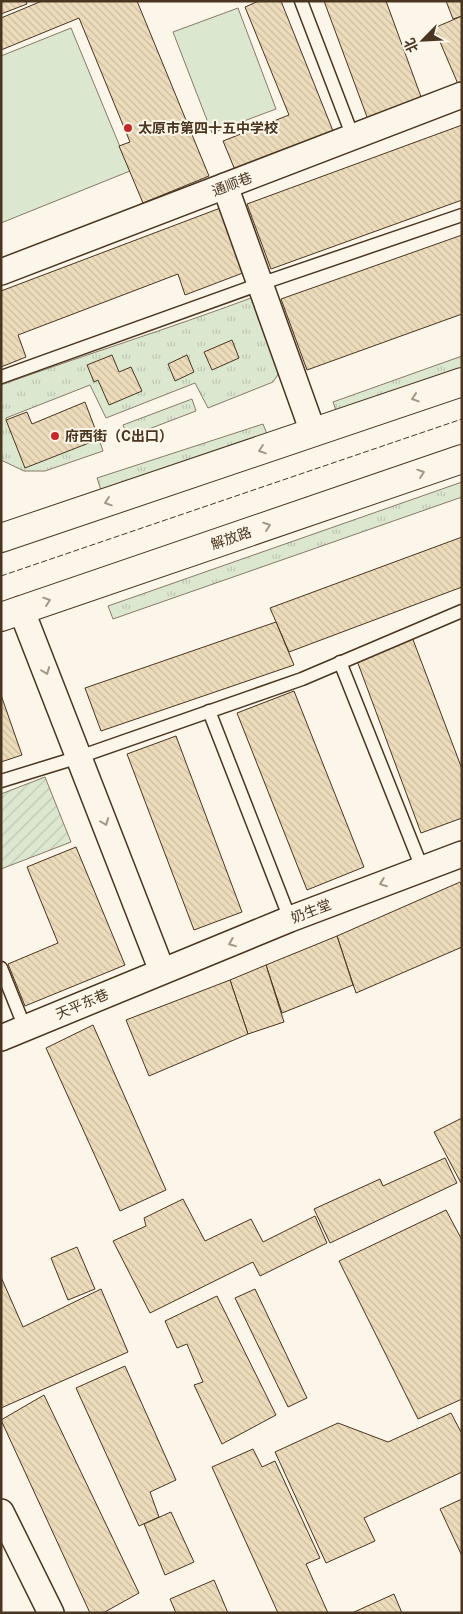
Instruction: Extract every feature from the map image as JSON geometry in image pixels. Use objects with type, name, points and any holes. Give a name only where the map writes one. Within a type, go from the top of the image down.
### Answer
[{"type":"main road","points":[[1,538],[462,382]]},
{"type":"main road","name":"解放路","points":[[11,613],[462,459]]},
{"type":"street","name":"通顺巷","points":[[1,272],[462,95]]},
{"type":"street","points":[[225,186],[313,432]]},
{"type":"street","points":[[11,613],[79,756],[162,971]]},
{"type":"street","name":"奶生堂","points":[[162,971],[290,919],[462,854]]},
{"type":"street","name":"天平东巷","points":[[1,1038],[162,971]]},
{"type":"street","points":[[2,1514],[51,1613]]},
{"type":"lane","points":[[301,1],[353,137]]},
{"type":"lane","points":[[1,376],[462,215]]},
{"type":"lane","points":[[1,781],[302,679],[462,611]]},
{"type":"lane","points":[[340,662],[422,868]]},
{"type":"lane","points":[[209,711],[290,919]]},
{"type":"lane","points":[[1,968],[25,1028]]},
{"type":"green space","points":[[238,8],[276,109],[212,133],[173,32]]},
{"type":"green space","points":[[71,28],[130,171],[1,223],[1,56]]},
{"type":"green space","points":[[251,298],[276,351],[279,373],[273,382],[208,408],[195,383],[106,418],[90,385],[6,418],[6,420],[99,439],[103,451],[45,471],[24,471],[1,460],[1,385]]},
{"type":"green space","points":[[462,356],[462,370],[337,413],[333,402]]},
{"type":"green space","points":[[192,399],[196,411],[128,437],[123,425]]},
{"type":"green space","points":[[263,424],[267,434],[101,490],[97,478]]},
{"type":"green space","points":[[462,482],[462,497],[113,619],[108,606]]},
{"type":"green space","points":[[45,777],[71,842],[1,869],[1,794]]},
{"type":"building","points":[[1,1],[26,1],[27,4],[1,14]]},
{"type":"building","points":[[42,1],[137,1],[209,176],[143,203],[119,146],[130,142],[79,18],[1,50],[1,18]]},
{"type":"building","points":[[259,1],[281,1],[333,131],[235,170],[223,141],[289,115],[245,7]]},
{"type":"building","points":[[324,1],[386,1],[424,105],[370,125]]},
{"type":"building","points":[[446,1],[462,1],[462,16],[453,19]]},
{"type":"building","points":[[462,16],[462,91],[461,91],[434,28]]},
{"type":"building","points":[[462,125],[462,200],[271,269],[247,204]]},
{"type":"building","points":[[223,207],[248,271],[185,295],[178,274],[18,335],[26,357],[1,367],[1,291]]},
{"type":"building","points":[[462,235],[462,314],[307,370],[281,299]]},
{"type":"building","points":[[232,340],[239,358],[212,370],[204,352]]},
{"type":"building","points":[[112,355],[119,372],[131,367],[142,391],[109,405],[98,380],[94,382],[87,365]]},
{"type":"building","points":[[187,355],[194,372],[175,381],[168,364]]},
{"type":"building","name":"府西街（C出口）","points":[[85,402],[99,439],[25,468],[6,420],[27,412],[32,424]]},
{"type":"building","points":[[462,537],[462,587],[289,652],[270,608]]},
{"type":"building","points":[[276,622],[294,665],[101,731],[85,688]]},
{"type":"building","points":[[412,637],[462,769],[462,818],[421,833],[356,658]]},
{"type":"building","points":[[294,691],[364,867],[307,890],[237,713]]},
{"type":"building","points":[[1,695],[22,755],[1,762]]},
{"type":"building","points":[[176,736],[242,912],[194,930],[127,754]]},
{"type":"building","points":[[76,847],[125,965],[25,1006],[8,964],[58,943],[27,867]]},
{"type":"building","points":[[460,882],[462,887],[462,947],[356,993],[337,936]]},
{"type":"building","points":[[337,936],[353,985],[282,1013],[266,965]]},
{"type":"building","points":[[266,965],[284,1022],[248,1034],[230,980]]},
{"type":"building","points":[[230,980],[248,1034],[149,1076],[126,1020]]},
{"type":"building","points":[[93,1025],[166,1190],[120,1211],[46,1048]]},
{"type":"building","points":[[462,1118],[462,1183],[461,1183],[434,1132]]},
{"type":"building","points":[[445,1158],[457,1183],[330,1243],[314,1209],[380,1179],[383,1186]]},
{"type":"building","points":[[183,1199],[205,1241],[251,1219],[263,1242],[315,1216],[327,1243],[260,1276],[253,1262],[150,1313],[113,1241],[146,1226],[144,1218]]},
{"type":"building","points":[[446,1210],[462,1240],[462,1399],[418,1419],[339,1261]]},
{"type":"building","points":[[77,1247],[95,1289],[68,1300],[51,1258]]},
{"type":"building","points":[[1,1277],[23,1327],[101,1289],[128,1352],[1,1408]]},
{"type":"building","points":[[255,1289],[307,1398],[288,1407],[235,1298]]},
{"type":"building","points":[[217,1296],[276,1415],[222,1444],[194,1385],[203,1382],[187,1344],[177,1348],[165,1321]]},
{"type":"building","points":[[125,1366],[176,1480],[150,1492],[159,1517],[139,1526],[76,1388]]},
{"type":"building","points":[[44,1395],[139,1593],[103,1613],[90,1613],[1,1420]]},
{"type":"building","points":[[451,1413],[462,1434],[462,1472],[364,1518],[375,1541],[326,1563],[275,1452],[338,1423],[388,1442]]},
{"type":"building","points":[[253,1449],[262,1467],[275,1461],[320,1558],[306,1564],[328,1613],[278,1613],[212,1467]]},
{"type":"building","points":[[462,1499],[462,1556],[440,1509]]},
{"type":"building","points":[[171,1512],[194,1562],[165,1575],[144,1524]]},
{"type":"building","points":[[214,1580],[228,1613],[176,1613],[170,1599]]},
{"type":"building","points":[[394,1594],[402,1613],[352,1613]]},
{"type":"fence","points":[[1,576],[462,419]]},
{"type":"place","name":"太原市第四十五中学校","points":[[128,128]]},
{"type":"place","name":"府西街（C出口）","points":[[55,436]]}]
